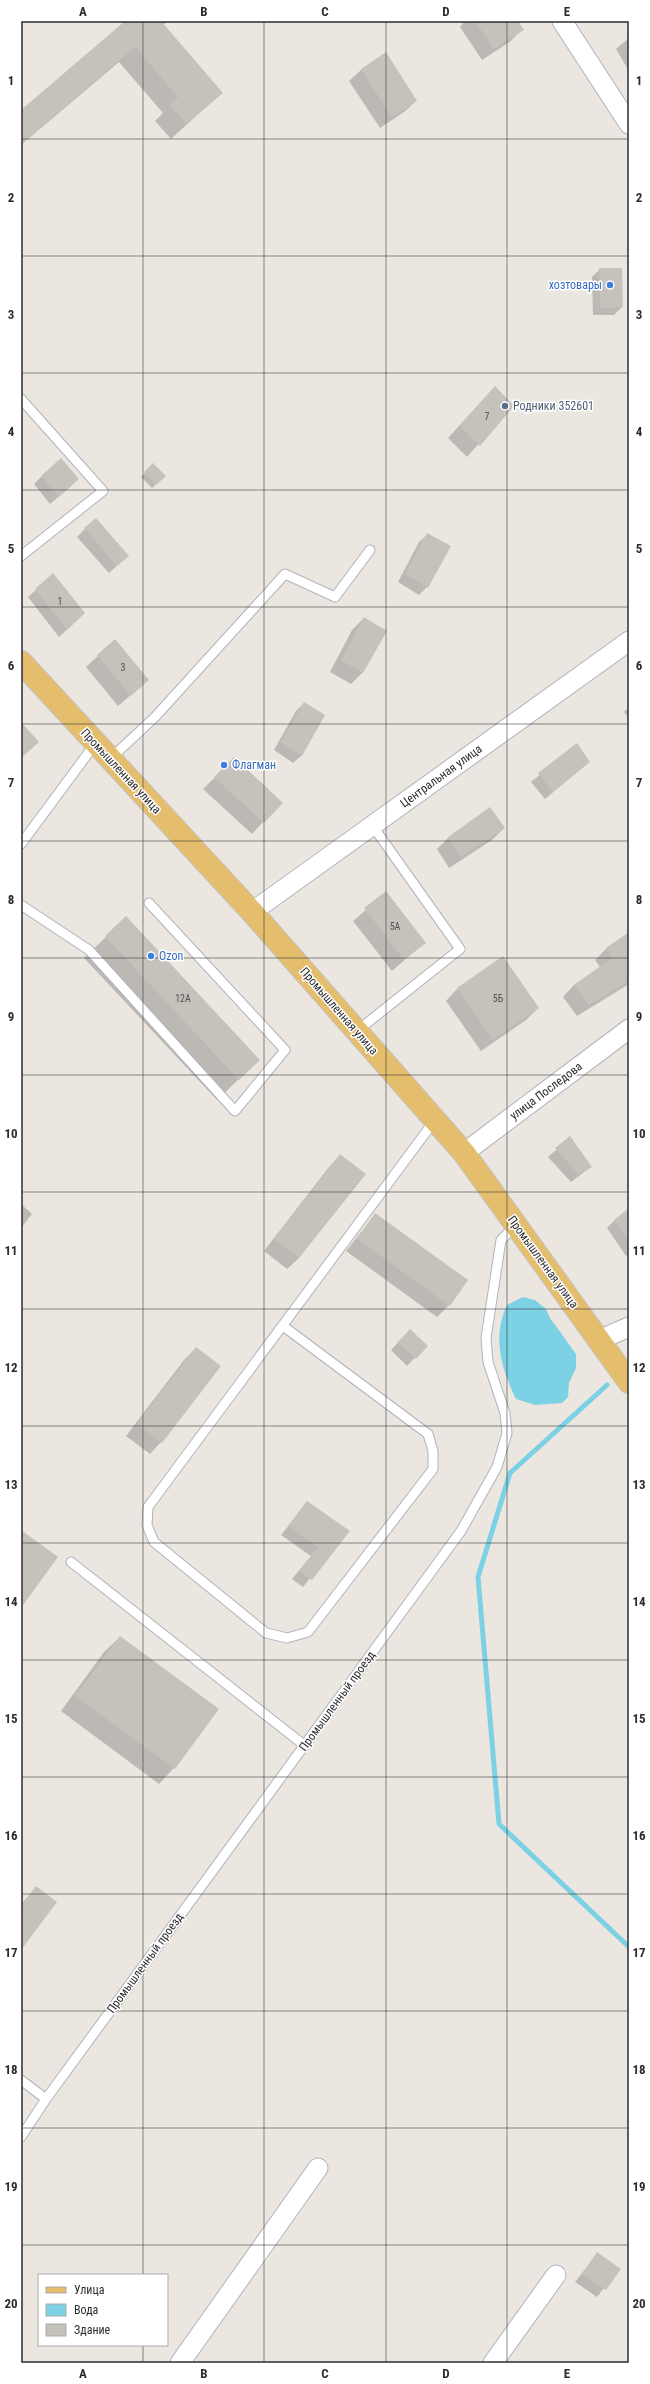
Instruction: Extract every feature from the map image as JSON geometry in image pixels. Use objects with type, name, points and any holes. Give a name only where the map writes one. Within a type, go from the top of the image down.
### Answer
[{"type":"main road","name":"Промышленная улица","points":[[21,662],[102,752],[252,912],[464,1153],[629,1382]]},
{"type":"street","points":[[562,21],[629,124]]},
{"type":"street","name":"Центральная улица","points":[[252,912],[629,641]]},
{"type":"street","name":"улица Последова","points":[[464,1153],[629,1029]]},
{"type":"street","points":[[599,1340],[629,1327]]},
{"type":"street","points":[[180,2363],[318,2168]]},
{"type":"street","points":[[493,2363],[556,2275]]},
{"type":"lane","points":[[21,400],[103,491],[21,556]]},
{"type":"lane","points":[[21,844],[102,752],[156,717],[285,574],[335,597],[370,550]]},
{"type":"lane","points":[[357,1031],[460,949],[372,825]]},
{"type":"lane","points":[[21,905],[58,928],[89,950],[235,1110],[285,1050],[149,903]]},
{"type":"lane","points":[[283,1326],[428,1434],[433,1451],[433,1469],[308,1632],[287,1638],[266,1633],[154,1542],[147,1525],[148,1507],[435,1120]]},
{"type":"lane","name":"Промышленный проезд","points":[[21,2137],[46,2099],[461,1531],[496,1468],[507,1433],[505,1413],[488,1362],[486,1338],[501,1240],[516,1225]]},
{"type":"lane","points":[[71,1562],[304,1745]]},
{"type":"lane","points":[[21,2080],[46,2099]]},
{"type":"water","points":[[523,1297],[535,1300],[546,1309],[550,1318],[576,1354],[576,1368],[569,1383],[568,1397],[562,1403],[535,1405],[516,1399],[506,1376],[499,1341],[502,1317],[507,1305]]},
{"type":"building","points":[[125,21],[161,21],[223,93],[186,124],[170,105],[178,97],[135,47],[21,144],[21,110]]},
{"type":"building","points":[[475,21],[518,21],[524,30],[494,49]]},
{"type":"building","points":[[386,52],[417,101],[392,117],[361,69]]},
{"type":"building","points":[[599,268],[622,268],[623,307],[600,308]]},
{"type":"building","points":[[495,386],[514,406],[480,446],[459,426]]},
{"type":"building","points":[[61,458],[79,479],[59,497],[41,476]]},
{"type":"building","points":[[153,463],[166,476],[156,485],[144,472]]},
{"type":"building","points":[[96,518],[129,556],[117,566],[84,528]]},
{"type":"building","points":[[427,533],[451,546],[428,588],[405,574]]},
{"type":"building","points":[[53,573],[85,613],[67,630],[35,589]]},
{"type":"building","points":[[364,617],[387,631],[363,673],[341,660]]},
{"type":"building","points":[[115,639],[149,680],[131,696],[97,655]]},
{"type":"building","points":[[304,702],[325,715],[302,756],[281,742]]},
{"type":"building","points":[[21,722],[39,742],[21,758]]},
{"type":"building","points":[[577,743],[590,762],[553,792],[538,773]]},
{"type":"building","points":[[234,757],[283,803],[264,823],[214,777]]},
{"type":"building","points":[[490,807],[505,828],[461,857],[448,837]]},
{"type":"building","points":[[386,891],[426,943],[404,960],[364,908]]},
{"type":"building","points":[[126,916],[260,1060],[239,1080],[105,936]]},
{"type":"building","points":[[629,932],[629,981],[589,1005],[574,985],[612,958],[606,948]]},
{"type":"building","points":[[503,956],[539,1008],[493,1040],[457,988]]},
{"type":"building","points":[[570,1136],[592,1167],[579,1175],[555,1148]]},
{"type":"building","points":[[340,1154],[366,1174],[299,1258],[274,1239]]},
{"type":"building","points":[[629,1208],[629,1241],[614,1220]]},
{"type":"building","points":[[375,1213],[468,1280],[450,1306],[357,1239]]},
{"type":"building","points":[[410,1329],[428,1346],[416,1359],[398,1342]]},
{"type":"building","points":[[196,1347],[221,1366],[162,1443],[137,1424]]},
{"type":"building","points":[[307,1501],[350,1531],[312,1580],[299,1571],[318,1547],[288,1526]]},
{"type":"building","points":[[21,1530],[58,1557],[21,1608]]},
{"type":"building","points":[[120,1636],[219,1709],[175,1769],[75,1696]]},
{"type":"building","points":[[36,1886],[57,1902],[21,1950],[21,1906]]},
{"type":"building","points":[[597,2252],[621,2269],[606,2290],[582,2274]]},
{"type":"waterway","points":[[607,1385],[510,1473],[478,1577],[499,1824],[629,1947]]},
{"type":"place","name":"хозтовары","points":[[610,285]]},
{"type":"place","name":"Родники 352601","points":[[505,406]]},
{"type":"place","name":"Флагман","points":[[224,765]]},
{"type":"place","name":"Ozon","points":[[151,956]]}]
